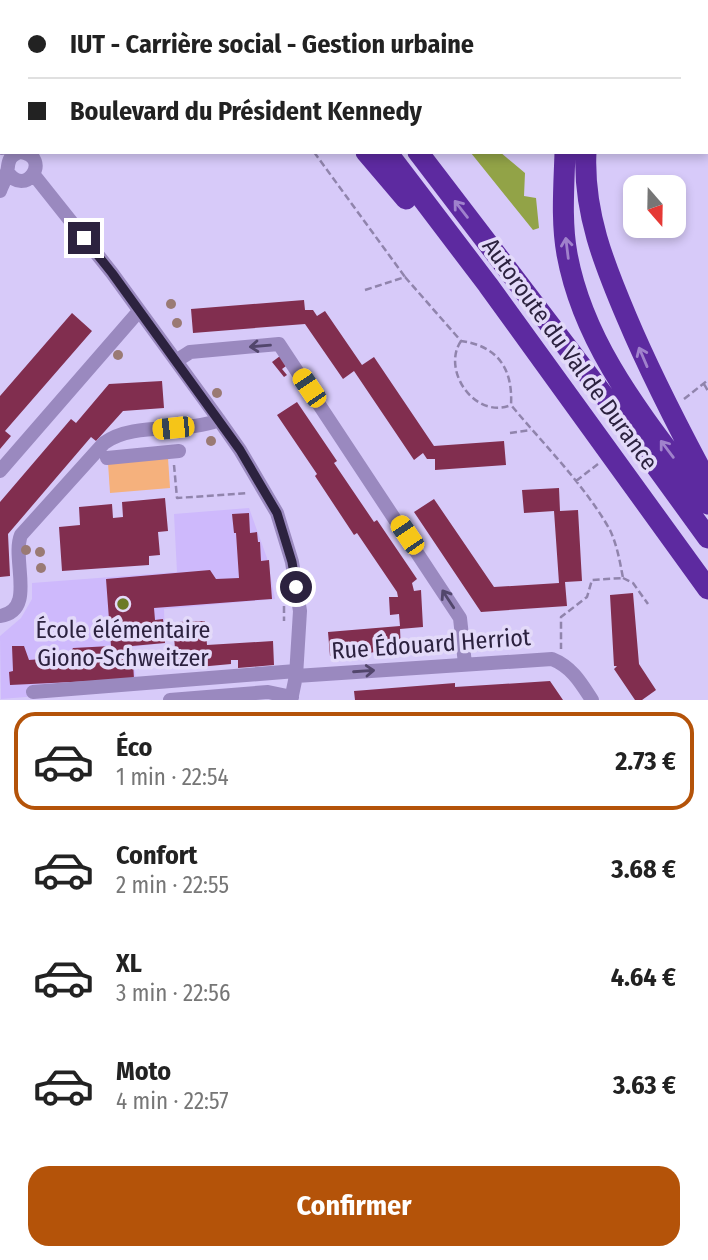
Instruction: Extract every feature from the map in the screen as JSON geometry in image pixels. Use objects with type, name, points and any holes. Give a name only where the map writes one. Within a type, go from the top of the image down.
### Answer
[{"type":"highway","points":[[368,154],[560,383]]},
{"type":"highway","name":"Autoroute du Val de Durance","points":[[388,154],[560,383],[708,589]]},
{"type":"highway","name":"Autoroute du Val de Durance","points":[[420,154],[618,414],[708,538]]},
{"type":"highway","points":[[565,154],[564,212],[567,253],[583,312],[605,358],[624,389],[708,504]]},
{"type":"highway","points":[[586,154],[587,200],[606,270],[653,380],[708,483]]},
{"type":"street","points":[[30,155],[34,159],[34,175],[23,181],[10,157],[30,155]]},
{"type":"street","points":[[0,192],[10,157]]},
{"type":"street","points":[[34,175],[112,273],[219,420],[277,513],[292,562],[300,611],[292,698],[268,692],[170,700]]},
{"type":"street","points":[[0,471],[139,312]]},
{"type":"street","points":[[176,361],[190,352],[279,344],[460,618],[465,664]]},
{"type":"street","points":[[0,616],[13,613],[18,608],[18,543],[21,535],[104,443],[112,437],[127,433],[200,427],[219,420]]},
{"type":"street","points":[[107,458],[176,452],[173,428]]},
{"type":"street","name":"Rue Édouard Herriot","points":[[33,692],[552,659],[574,672],[593,700]]},
{"type":"path","points":[[315,154],[405,277],[461,341],[485,347],[500,360],[510,377],[510,405],[576,481],[610,531],[618,551],[623,578]]},
{"type":"path","points":[[365,290],[405,277]]},
{"type":"path","points":[[461,341],[456,352],[456,361],[465,389],[483,406],[501,409],[510,405]]},
{"type":"path","points":[[708,380],[704,384],[708,391]]},
{"type":"path","points":[[510,433],[532,430]]},
{"type":"path","points":[[176,452],[177,498],[250,494],[248,487]]},
{"type":"path","points":[[561,662],[561,617],[587,597],[592,580],[623,578],[634,583],[648,604]]},
{"type":"path","points":[[283,594],[285,631]]},
{"type":"shaded area","points":[[472,154],[502,154],[525,173],[524,196],[536,198],[539,228],[533,230]]},
{"type":"shaded area","points":[[168,458],[170,488],[110,493],[108,463]]},
{"type":"shaded area","name":"École élémentaire Giono-Schweitzer","points":[[249,508],[267,558],[275,599],[164,609],[165,643],[132,647],[137,688],[1,699],[0,636],[21,618],[32,599],[32,583],[177,572],[174,514]]},
{"type":"building","points":[[304,300],[305,310],[313,310],[317,316],[325,311],[362,365],[374,357],[434,446],[504,441],[506,465],[435,470],[435,459],[427,459],[423,453],[414,460],[354,371],[343,379],[305,324],[193,333],[191,309]]},
{"type":"building","points":[[72,313],[92,331],[5,431],[11,436],[0,449],[0,396]]},
{"type":"building","points":[[280,356],[286,366],[282,369],[287,375],[284,377],[272,362]]},
{"type":"building","points":[[162,381],[164,408],[123,411],[96,441],[91,437],[8,534],[10,576],[0,577],[0,502],[71,419],[76,423],[109,384]]},
{"type":"building","points":[[297,402],[374,522],[377,520],[417,579],[412,583],[414,591],[421,590],[423,627],[400,629],[401,650],[330,656],[328,632],[400,626],[399,614],[390,615],[389,597],[398,597],[357,533],[354,535],[277,415]]},
{"type":"building","points":[[559,488],[560,511],[578,510],[582,581],[565,582],[567,606],[481,612],[414,512],[434,499],[494,587],[559,583],[554,511],[524,513],[522,490]]},
{"type":"building","points":[[165,498],[168,531],[158,532],[160,555],[149,556],[149,565],[62,571],[59,527],[80,525],[79,507],[112,504],[113,518],[123,517],[122,502]]},
{"type":"building","points":[[249,513],[250,533],[257,532],[261,561],[269,560],[272,599],[154,608],[155,620],[163,619],[165,643],[132,646],[134,679],[10,685],[9,672],[13,671],[12,646],[24,646],[29,660],[68,657],[73,648],[111,646],[106,579],[210,570],[216,579],[239,578],[232,514]]},
{"type":"building","points":[[633,593],[639,664],[656,690],[642,700],[635,700],[614,669],[617,666],[614,666],[610,595]]},
{"type":"building","points":[[205,621],[207,645],[273,641],[274,665],[238,668],[238,660],[231,660],[231,664],[177,669],[176,656],[181,656],[181,649],[175,649],[174,636],[180,636],[178,622]]},
{"type":"building","points":[[550,681],[563,700],[355,700],[354,691],[455,683],[455,687]]},
{"type":"place","name":"École élémentaire Giono-Schweitzer","points":[[123,604]]},
{"type":"route","points":[[84,238],[240,450],[277,513],[292,562],[296,587]]}]
